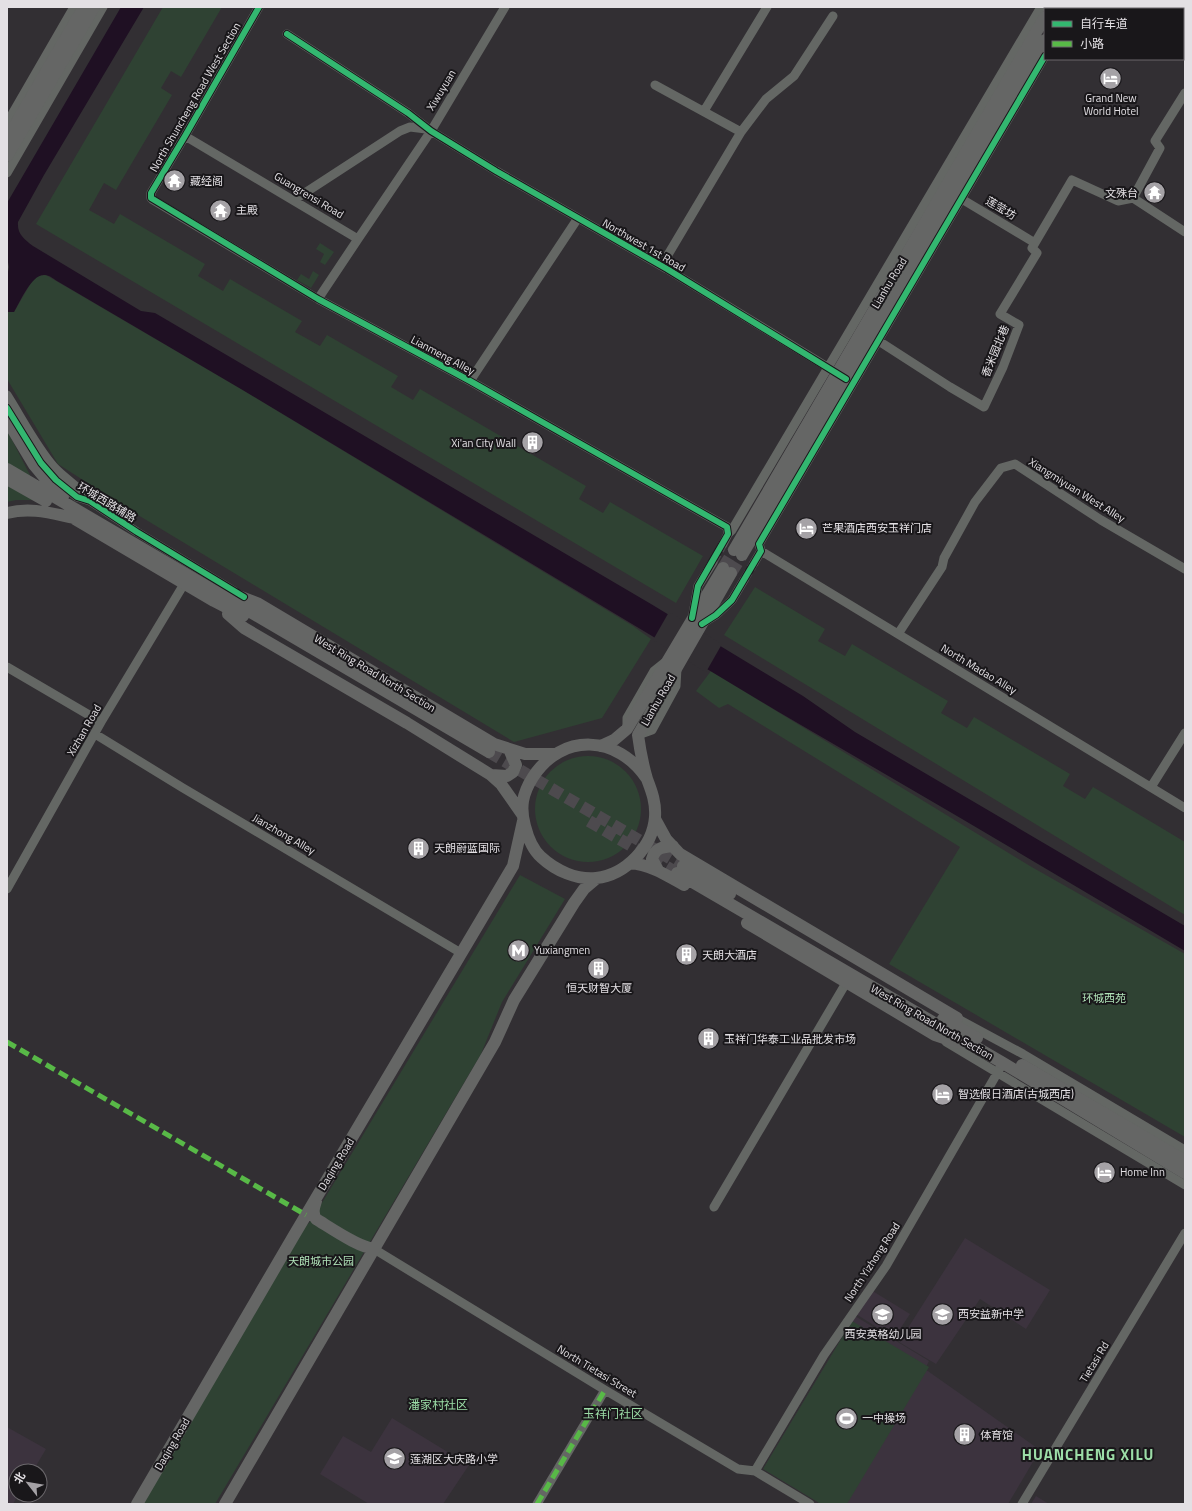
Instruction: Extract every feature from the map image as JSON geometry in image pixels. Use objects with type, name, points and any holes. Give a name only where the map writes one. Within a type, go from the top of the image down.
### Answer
[{"type":"main road","points":[[8,131],[84,7]]},
{"type":"main road","points":[[8,154],[94,7]]},
{"type":"main road","name":"Lianhu Road","points":[[738,553],[837,373],[1044,19]]},
{"type":"main road","name":"Lianhu Road","points":[[837,373],[875,338],[957,197],[1044,42]]},
{"type":"main road","points":[[7,420],[34,465],[75,514]]},
{"type":"main road","points":[[7,469],[75,514]]},
{"type":"main road","points":[[7,479],[75,514]]},
{"type":"main road","points":[[7,513],[21,510],[75,514]]},
{"type":"main road","name":"West Ring Road North Section","points":[[75,514],[102,524],[487,756],[184,584],[75,514]]},
{"type":"main road","points":[[672,664],[727,571]]},
{"type":"main road","name":"West Ring Road North Section","points":[[197,581],[257,603],[494,744],[525,754],[555,754]]},
{"type":"main road","name":"West Ring Road North Section","points":[[214,601],[244,628],[400,719],[491,775],[501,784],[523,817]]},
{"type":"main road","name":"Lianhu Road","points":[[630,724],[672,664]]},
{"type":"main road","name":"Lianhu Road","points":[[647,779],[641,755],[641,730],[672,664]]},
{"type":"main road","points":[[601,746],[614,740],[630,724],[636,725],[641,730]]},
{"type":"main road","points":[[225,1504],[495,1042],[514,1000],[574,903],[584,889],[597,878],[620,870],[630,863],[642,851],[651,836],[655,819],[655,805],[653,791],[647,779],[632,760],[623,754],[601,746],[589,744],[577,746],[555,754],[539,767],[528,784],[524,797],[523,817],[528,839],[535,850],[553,867],[568,874],[597,878]]},
{"type":"main road","points":[[491,775],[507,776],[513,772],[516,765],[509,749]]},
{"type":"main road","name":"Daqing Road","points":[[137,1504],[317,1196],[513,866],[523,817]]},
{"type":"main road","points":[[655,819],[666,839],[680,854],[958,1019],[981,1045]]},
{"type":"main road","points":[[658,870],[652,859],[654,853],[658,848],[673,846]]},
{"type":"main road","points":[[630,863],[643,864],[658,870],[935,1036],[981,1045]]},
{"type":"main road","name":"West Ring Road North Section","points":[[680,870],[981,1045],[1185,1161]]},
{"type":"main road","name":"West Ring Road North Section","points":[[981,1045],[1000,1068],[1185,1173]]},
{"type":"main road","points":[[317,1196],[314,1209],[314,1216],[316,1219],[361,1246],[374,1249]]},
{"type":"main road","points":[[299,1227],[309,1223],[366,1257],[367,1261]]},
{"type":"street","points":[[8,131],[74,7]]},
{"type":"street","points":[[7,173],[103,7]]},
{"type":"street","name":"North Shuncheng Road West Section","points":[[151,198],[151,193],[259,7]]},
{"type":"street","name":"Xiwuyuan","points":[[358,239],[431,131],[505,7]]},
{"type":"street","points":[[704,111],[767,7]]},
{"type":"street","points":[[723,544],[728,531],[732,530],[837,373],[1041,7]]},
{"type":"street","points":[[666,269],[666,258],[741,132],[766,98],[794,76],[833,16]]},
{"type":"street","points":[[287,34],[408,113],[431,131]]},
{"type":"street","points":[[957,197],[1044,58]]},
{"type":"street","points":[[655,85],[741,132]]},
{"type":"street","points":[[1185,93],[1155,141],[1160,148],[1133,198],[1185,232]]},
{"type":"street","points":[[294,200],[400,131],[410,127],[416,127],[431,131]]},
{"type":"street","name":"Northwest 1st Road","points":[[431,131],[666,269],[837,373]]},
{"type":"street","name":"Guangrensi Road","points":[[185,136],[358,239]]},
{"type":"street","points":[[8,154],[26,140]]},
{"type":"street","name":"香米园北巷","points":[[875,338],[950,388],[984,407],[1003,366],[1019,325],[1000,314],[1037,252],[1032,248],[1072,180],[1118,201],[1133,198]]},
{"type":"street","name":"莲莹坊","points":[[957,197],[1035,243]]},
{"type":"street","name":"Lianmeng Alley","points":[[151,198],[318,299],[470,381],[728,531]]},
{"type":"street","points":[[470,381],[578,218]]},
{"type":"street","points":[[318,299],[358,239]]},
{"type":"street","points":[[754,563],[761,551],[759,544],[875,338]]},
{"type":"street","points":[[7,395],[53,466],[90,500]]},
{"type":"street","name":"环城西路辅路","points":[[7,408],[41,463],[77,497],[90,500],[126,525],[244,597]]},
{"type":"street","name":"Xiangmiyuan West Alley","points":[[898,634],[942,567],[944,558],[976,502],[1001,468],[1015,464],[1101,520],[1185,569]]},
{"type":"street","points":[[102,524],[126,525]]},
{"type":"street","name":"North Madao Alley","points":[[761,551],[1185,808]]},
{"type":"street","points":[[712,562],[698,586],[697,621],[716,615],[732,600],[744,580]]},
{"type":"street","name":"Xizhan Road","points":[[7,889],[101,722],[184,584]]},
{"type":"street","points":[[7,667],[101,722]]},
{"type":"street","points":[[1151,787],[1185,733]]},
{"type":"street","name":"Jianzhong Alley","points":[[95,734],[461,953]]},
{"type":"street","points":[[714,1207],[846,983]]},
{"type":"street","points":[[958,1019],[1023,1054],[1185,1150]]},
{"type":"street","points":[[935,1036],[1000,1068],[1185,1185]]},
{"type":"street","name":"North Yizhong Road","points":[[755,1471],[824,1355],[886,1266],[1000,1068]]},
{"type":"street","name":"Tietasi Rd","points":[[1022,1504],[1185,1233]]},
{"type":"street","name":"North Tietasi Street","points":[[374,1249],[738,1469],[755,1471],[810,1504]]},
{"type":"street","points":[[538,1504],[605,1390]]},
{"type":"shaded area","points":[[121,7],[144,7],[44,175],[18,222],[20,233],[27,241],[141,311],[155,313],[651,604],[803,696],[855,732],[1185,926],[1185,951],[777,711],[50,276],[40,276],[31,283],[14,312],[7,312],[7,277],[9,267],[7,257],[7,203]]},
{"type":"shaded area","name":"西安益新中学","points":[[965,1238],[1050,1290],[1026,1329],[980,1299],[936,1364],[899,1342]]},
{"type":"shaded area","name":"西安英格幼儿园","points":[[871,1290],[910,1314],[894,1338],[856,1314]]},
{"type":"shaded area","points":[[855,1316],[929,1361],[925,1369],[1040,1450],[1008,1504],[821,1504],[763,1469]]},
{"type":"shaded area","name":"莲湖区大庆路小学","points":[[392,1418],[469,1465],[443,1504],[369,1504],[320,1474],[343,1436],[371,1452]]},
{"type":"shaded area","points":[[7,1427],[46,1449],[38,1463],[8,1463],[8,1503],[14,1503],[7,1504]]},
{"type":"shaded area","points":[[1036,1496],[1049,1504],[1031,1504]]},
{"type":"green space","points":[[163,7],[222,7],[181,77],[171,71],[161,88],[172,95],[116,190],[104,183],[89,210],[114,224],[120,214],[205,264],[198,276],[223,291],[230,279],[302,321],[295,332],[320,346],[327,335],[398,376],[391,387],[413,400],[420,389],[586,486],[579,499],[603,513],[610,502],[703,556],[676,603],[36,224]]},
{"type":"green space","points":[[320,243],[334,252],[325,265],[320,262],[324,254],[316,249]]},
{"type":"green space","points":[[313,271],[319,275],[311,288],[297,280],[301,274],[309,279]]},
{"type":"green space","points":[[46,275],[241,389],[633,626],[651,639],[602,718],[514,742],[133,512],[58,464],[7,379],[7,312],[14,312],[32,281],[37,276]]},
{"type":"green space","points":[[7,431],[9,434],[33,481],[7,464]]},
{"type":"green space","points":[[7,484],[35,500],[16,500],[7,502]]},
{"type":"green space","points":[[755,587],[825,629],[818,641],[845,656],[852,644],[948,701],[941,713],[967,728],[974,717],[1070,774],[1063,786],[1085,799],[1093,787],[1185,842],[1185,915],[724,635]]},
{"type":"green space","name":"环城西苑","points":[[711,671],[1030,866],[1185,954],[1185,1137],[889,964],[960,847],[728,704],[719,708],[696,691]]},
{"type":"green space","points":[[588,756],[608,760],[626,771],[637,789],[641,809],[637,829],[626,847],[608,858],[588,862],[568,858],[550,847],[539,829],[535,809],[539,789],[550,771],[568,760]]},
{"type":"green space","name":"天朗城市公园","points":[[520,875],[565,899],[502,1002],[481,1054],[215,1504],[141,1504],[304,1227],[314,1216]]},
{"type":"green space","name":"一中操场","points":[[852,1321],[929,1367],[847,1504],[821,1504],[763,1469]]},
{"type":"pier","points":[[669,612],[722,644],[706,672],[653,640]]},
{"type":"tunnel","points":[[713,562],[723,544]]},
{"type":"tunnel","points":[[723,568],[734,550]]},
{"type":"tunnel","points":[[731,573],[742,555]]},
{"type":"tunnel","points":[[744,580],[754,563]]},
{"type":"tunnel","points":[[489,752],[683,866]]},
{"type":"tunnel","points":[[589,821],[677,873]]},
{"type":"marked path","points":[[7,1042],[306,1215]]},
{"type":"marked path","points":[[537,1504],[605,1390]]},
{"type":"cycle path","points":[[259,7],[151,193],[151,198],[318,299],[470,381],[727,527],[728,534],[698,586],[692,618]]},
{"type":"cycle path","points":[[287,34],[408,113],[431,131],[496,171],[667,269],[846,379]]},
{"type":"cycle path","points":[[702,624],[716,615],[732,600],[761,551],[759,544],[1044,58]]},
{"type":"cycle path","points":[[7,408],[41,463],[56,480],[77,497],[90,501],[137,532],[244,597]]},
{"type":"place","name":"Grand New World Hotel","points":[[1111,78]]},
{"type":"place","name":"藏经阁","points":[[175,181]]},
{"type":"place","name":"文殊台","points":[[1154,193]]},
{"type":"place","name":"主殿","points":[[221,210]]},
{"type":"place","name":"Xi'an City Wall","points":[[532,443]]},
{"type":"place","name":"芒果酒店西安玉祥门店","points":[[807,528]]},
{"type":"place","name":"天朗蔚蓝国际","points":[[419,848]]},
{"type":"place","name":"Yuxiangmen","points":[[519,950]]},
{"type":"place","name":"天朗大酒店","points":[[686,955]]},
{"type":"place","name":"恒天财智大厦","points":[[599,968]]},
{"type":"place","name":"玉祥门华泰工业品批发市场","points":[[709,1039]]},
{"type":"place","name":"智选假日酒店(古城西店)","points":[[942,1094]]},
{"type":"place","name":"Home Inn","points":[[1104,1172]]},
{"type":"place","name":"西安英格幼儿园","points":[[883,1314]]},
{"type":"place","name":"西安益新中学","points":[[943,1314]]},
{"type":"place","name":"一中操场","points":[[846,1418]]},
{"type":"place","name":"体育馆","points":[[964,1435]]},
{"type":"place","name":"莲湖区大庆路小学","points":[[394,1459]]},
{"type":"district","name":"潘家村社区","points":[[438,1405]]},
{"type":"district","name":"玉祥门社区","points":[[613,1414]]},
{"type":"district","name":"HUANCHENG XILU","points":[[1088,1455]]}]
